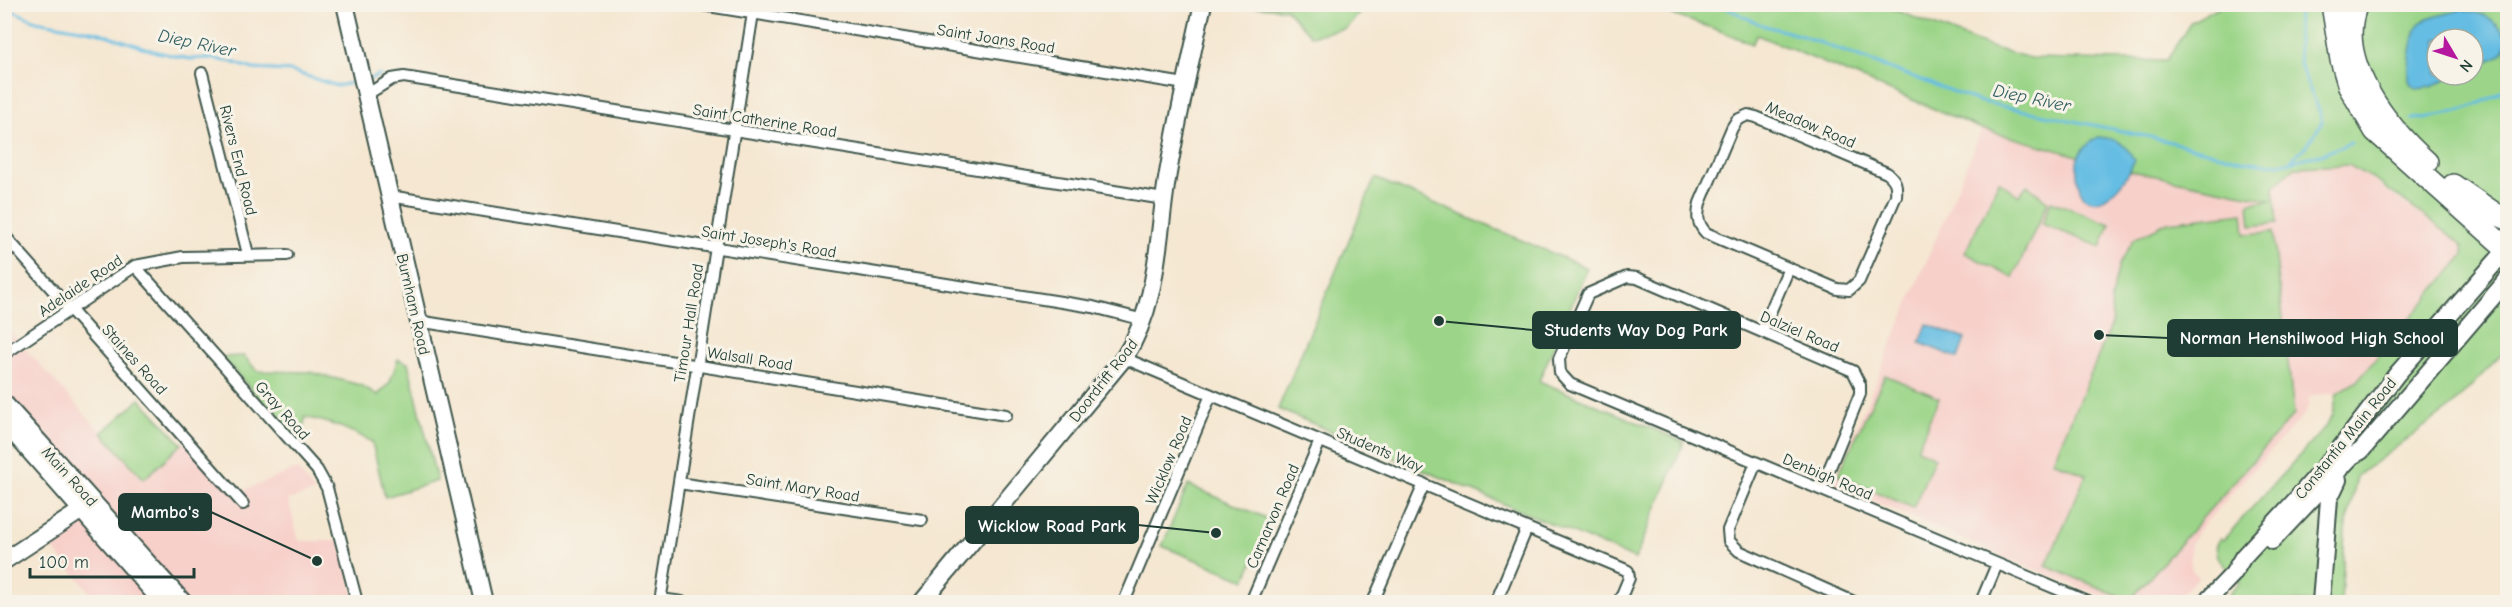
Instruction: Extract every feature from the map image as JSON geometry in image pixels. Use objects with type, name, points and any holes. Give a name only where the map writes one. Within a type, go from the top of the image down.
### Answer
[{"type":"highway","points":[[2332,4],[2341,60],[2349,87],[2375,131],[2507,249]]},
{"type":"highway","points":[[2357,4],[2353,24],[2355,56],[2362,79],[2375,104],[2401,136],[2508,234]]},
{"type":"highway","points":[[2453,185],[2494,213],[2508,219]]},
{"type":"main road","name":"Burnham Road","points":[[345,4],[484,603]]},
{"type":"main road","name":"Doordrift Road","points":[[922,603],[1124,358],[1138,335],[1152,290],[1164,199],[1185,84],[1203,4]]},
{"type":"main road","name":"Constantia Main Road","points":[[2206,603],[2233,574],[2243,557],[2338,451],[2397,374],[2507,249]]},
{"type":"main road","name":"Constantia Main Road","points":[[2233,574],[2251,563],[2317,496],[2352,456],[2361,451],[2508,279]]},
{"type":"main road","name":"Main Road","points":[[4,403],[162,603]]},
{"type":"main road","name":"Main Road","points":[[4,422],[183,603]]},
{"type":"main road","points":[[2325,524],[2317,496],[2323,478],[2338,451]]},
{"type":"main road","points":[[2321,603],[2325,524],[2331,492],[2361,451]]},
{"type":"main road","points":[[4,561],[88,507]]},
{"type":"street","name":"Saint Joans Road","points":[[696,4],[1185,84]]},
{"type":"street","name":"Timour Hall Road","points":[[660,601],[753,13]]},
{"type":"street","name":"Rivers End Road","points":[[202,73],[248,254]]},
{"type":"street","name":"Saint Catherine Road","points":[[363,84],[404,77],[1164,199]]},
{"type":"street","name":"Meadow Road","points":[[1742,117],[1756,117],[1887,173],[1894,179],[1897,187],[1891,207],[1859,281],[1854,286],[1844,291],[1788,268],[1706,233],[1698,220],[1697,214],[1705,192],[1732,128],[1742,117]]},
{"type":"street","name":"Saint Joseph's Road","points":[[388,196],[1093,307],[1144,320]]},
{"type":"street","name":"Staines Road","points":[[4,235],[243,504]]},
{"type":"street","name":"Adelaide Road","points":[[4,354],[135,266],[183,257],[286,255]]},
{"type":"street","name":"Gray Road","points":[[135,266],[317,470],[327,488],[357,603]]},
{"type":"street","points":[[1762,331],[1788,268]]},
{"type":"street","name":"Dalziel Road","points":[[1560,374],[1559,359],[1584,299],[1593,291],[1626,277],[1637,278],[1848,368],[1857,376],[1860,394],[1821,489]]},
{"type":"street","name":"Walsall Road","points":[[418,321],[1006,415]]},
{"type":"street","name":"Students Way","points":[[1124,358],[1624,569],[1628,571],[1629,578],[1619,603]]},
{"type":"street","name":"Denbigh Road","points":[[1560,374],[1569,384],[2088,603]]},
{"type":"street","name":"Wicklow Road","points":[[1124,603],[1211,395]]},
{"type":"street","name":"Carnarvon Road","points":[[1251,603],[1320,441]]},
{"type":"street","points":[[1756,463],[1728,530],[1730,544],[1739,551],[1854,602]]},
{"type":"street","name":"Saint Mary Road","points":[[679,483],[922,520]]},
{"type":"street","points":[[1373,603],[1424,484]]},
{"type":"street","points":[[1496,603],[1527,528]]},
{"type":"street","points":[[1981,603],[1997,564]]},
{"type":"street","points":[[660,601],[682,603]]},
{"type":"shaded area","points":[[1982,129],[2131,171],[2274,200],[2274,186],[2295,167],[2349,165],[2463,246],[2464,254],[2356,382],[2337,393],[2309,396],[2306,412],[2198,531],[2191,544],[2190,558],[2192,570],[2199,577],[2174,602],[2116,602],[2001,556],[1833,483]]},
{"type":"shaded area","points":[[4,325],[144,479],[187,440],[234,494],[297,469],[315,492],[288,500],[299,541],[340,541],[356,602],[89,602],[93,596],[50,545],[100,510],[5,403]]},
{"type":"green space","points":[[1233,5],[1366,5],[1346,28],[1311,36],[1286,9]]},
{"type":"green space","points":[[1642,5],[1882,5],[1993,48],[2030,58],[2166,61],[2191,22],[2222,5],[2507,5],[2507,349],[2451,407],[2357,476],[2345,531],[2341,602],[2221,602],[2240,583],[2218,556],[2217,544],[2220,538],[2223,540],[2326,426],[2333,415],[2337,393],[2356,382],[2464,255],[2463,246],[2379,183],[2349,165],[2295,167],[2274,186],[2277,223],[2251,226],[2249,203],[2272,200],[2131,171],[1982,129],[1757,35],[1752,44],[1718,30]]},
{"type":"green space","points":[[1375,178],[1587,268],[1539,381],[1684,442],[1635,559],[1278,409]]},
{"type":"green space","points":[[1999,181],[2019,196],[2027,185],[2048,202],[2013,278],[1965,253]]},
{"type":"green space","points":[[2051,201],[2110,224],[2101,247],[2042,224]]},
{"type":"green space","points":[[2243,213],[2245,234],[2273,232],[2294,414],[2130,600],[2046,566],[2086,475],[2053,461],[2112,324],[2111,298],[2119,265],[2134,239],[2168,222]]},
{"type":"green space","points":[[244,356],[257,371],[310,372],[360,385],[378,395],[390,382],[398,359],[408,363],[437,481],[385,497],[372,442],[323,421],[305,417],[302,446],[222,357]]},
{"type":"green space","points":[[1885,375],[1939,398],[1917,449],[1935,457],[1913,508],[1838,475]]},
{"type":"green space","points":[[140,399],[182,444],[144,479],[102,433]]},
{"type":"green space","points":[[1188,485],[1271,520],[1245,580],[1162,546]]},
{"type":"water","points":[[2461,10],[2476,13],[2498,25],[2507,37],[2507,44],[2501,54],[2485,62],[2485,27],[2425,27],[2425,87],[2431,87],[2417,89],[2410,83],[2410,62],[2417,27],[2428,19]]},
{"type":"water","points":[[2098,137],[2120,143],[2134,160],[2122,182],[2113,192],[2095,201],[2087,199],[2081,190],[2077,167],[2078,157],[2082,151]]},
{"type":"water","points":[[1927,324],[1965,339],[1958,358],[1920,343]]},
{"type":"waterway","name":"Diep River","points":[[1718,4],[1762,25],[1802,36],[1978,101],[2155,138],[2245,161],[2266,164],[2289,162],[2351,143]]},
{"type":"waterway","points":[[2290,161],[2309,143],[2322,122],[2319,109],[2305,80],[2299,57],[2298,4]]},
{"type":"waterway","name":"Diep River","points":[[4,7],[36,21],[97,32],[157,52],[190,59],[208,58],[232,62],[253,69],[291,71],[337,86],[351,83]]},
{"type":"waterway","name":"Diep River","points":[[370,79],[380,75]]},
{"type":"waterway","name":"Diep River","points":[[2412,119],[2462,110],[2486,101],[2508,88]]},
{"type":"place","name":"Students Way Dog Park","points":[[1439,321]]},
{"type":"place","name":"Norman Henshilwood High School","points":[[2099,335]]},
{"type":"place","name":"Wicklow Road Park","points":[[1216,533]]},
{"type":"place","name":"Mambo's","points":[[317,561]]}]
